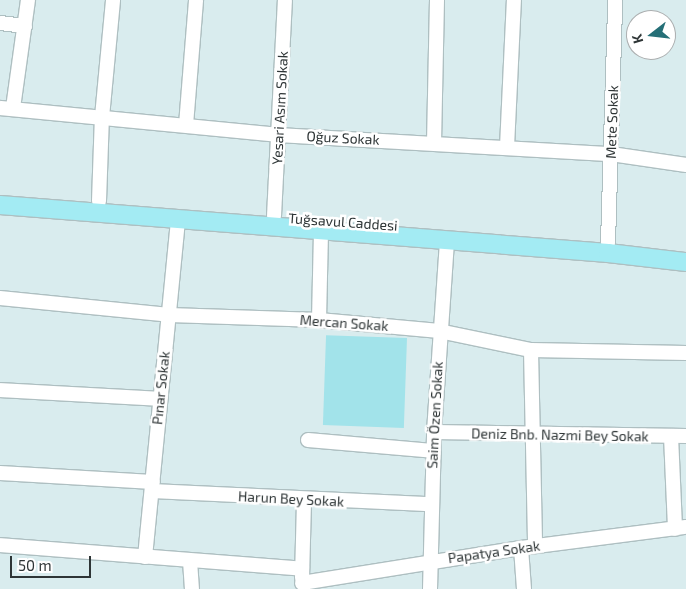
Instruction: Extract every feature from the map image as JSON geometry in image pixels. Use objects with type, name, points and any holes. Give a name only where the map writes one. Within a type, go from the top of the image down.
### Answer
[{"type":"main road","name":"Tuğsavul Caddesi","points":[[0,194],[608,243],[686,251]]},
{"type":"main road","points":[[0,205],[686,262]]},
{"type":"street","points":[[6,108],[25,26],[28,0]]},
{"type":"street","points":[[99,202],[102,117],[113,0]]},
{"type":"street","points":[[186,125],[196,0]]},
{"type":"street","name":"Yesari Asım Sokak","points":[[274,216],[285,0]]},
{"type":"street","points":[[434,143],[437,0]]},
{"type":"street","points":[[507,148],[514,0]]},
{"type":"street","name":"Mete Sokak","points":[[608,243],[615,0]]},
{"type":"street","points":[[0,23],[25,26]]},
{"type":"street","name":"Oğuz Sokak","points":[[6,108],[278,135],[611,154],[686,165]]},
{"type":"street","name":"Pınar Sokak","points":[[145,557],[178,219]]},
{"type":"street","points":[[319,320],[321,231]]},
{"type":"street","name":"Saim Özen Sokak","points":[[430,589],[428,561],[433,452],[439,331],[447,241]]},
{"type":"street","name":"Mercan Sokak","points":[[0,298],[169,315],[319,320],[439,331],[531,350],[686,353]]},
{"type":"street","points":[[524,589],[534,435],[531,350]]},
{"type":"street","points":[[0,390],[160,399]]},
{"type":"street","name":"Deniz Bnb. Nazmi Bey Sokak","points":[[434,432],[686,436]]},
{"type":"street","points":[[671,436],[680,528]]},
{"type":"street","points":[[308,440],[433,452]]},
{"type":"street","name":"Harun Bey Sokak","points":[[0,473],[304,500],[431,504]]},
{"type":"street","points":[[302,586],[304,500]]},
{"type":"street","name":"Papatya Sokak","points":[[302,586],[351,582],[428,561],[680,528]]},
{"type":"street","points":[[0,546],[302,569]]},
{"type":"street","points":[[190,561],[192,589]]},
{"type":"shaded area","points":[[326,335],[407,338],[404,428],[323,425]]}]
